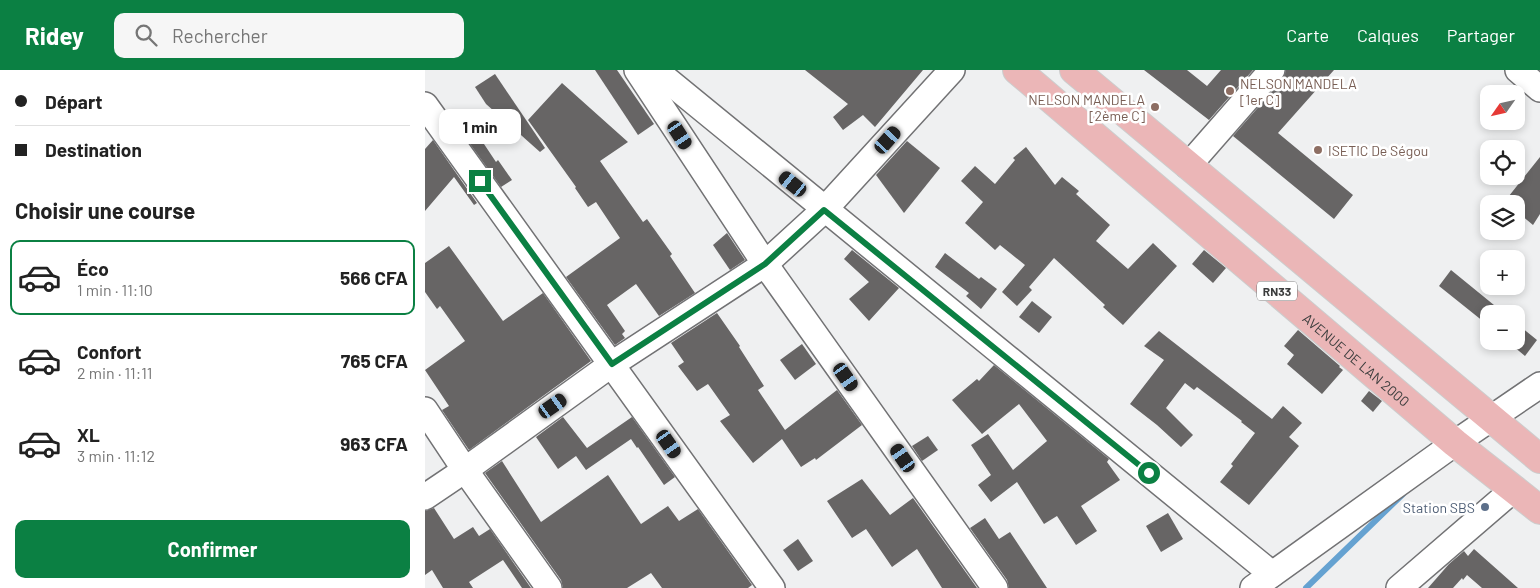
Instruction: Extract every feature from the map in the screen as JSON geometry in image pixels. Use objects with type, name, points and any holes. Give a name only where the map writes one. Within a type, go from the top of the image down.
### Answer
[{"type":"main road","name":"AVENUE DE L'AN 2000","points":[[1017,70],[1455,443],[1540,510]]},
{"type":"main road","name":"RN33","points":[[1074,70],[1540,458]]},
{"type":"street","points":[[637,70],[765,264],[995,588]]},
{"type":"street","points":[[655,70],[824,210],[1263,581],[1455,443],[1540,385]]},
{"type":"street","points":[[425,497],[612,364],[765,264],[824,210],[952,70]]},
{"type":"street","points":[[1188,166],[1273,70]]},
{"type":"street","points":[[425,104],[772,588]]},
{"type":"street","points":[[425,410],[549,588]]},
{"type":"street","points":[[1399,588],[1513,489]]},
{"type":"building","points":[[595,70],[617,70],[654,124],[638,135]]},
{"type":"building","points":[[805,70],[923,70],[875,127],[863,115],[843,130],[833,117],[848,104]]},
{"type":"building","points":[[1144,70],[1187,70],[1207,86],[1221,70],[1253,70],[1209,120]]},
{"type":"building","points":[[1286,70],[1334,70],[1278,133],[1353,195],[1334,219],[1233,136],[1283,79]]},
{"type":"building","points":[[495,74],[545,148],[540,152],[486,104],[475,87]]},
{"type":"building","points":[[562,83],[628,142],[600,161],[643,222],[647,219],[672,254],[670,256],[695,293],[659,316],[636,284],[607,305],[625,331],[622,334],[625,338],[615,345],[566,277],[620,238],[596,202],[588,207],[528,120]]},
{"type":"building","points":[[470,123],[496,162],[498,160],[512,180],[501,187],[460,130]]},
{"type":"building","points":[[433,140],[477,203],[474,205],[454,177],[425,211],[425,149]]},
{"type":"building","points":[[907,141],[940,168],[904,213],[876,175]]},
{"type":"building","points":[[1026,147],[1055,185],[1062,177],[1079,191],[1076,194],[1110,225],[1096,241],[1128,269],[1153,243],[1177,266],[1123,325],[1103,307],[1105,305],[1054,258],[1029,287],[1032,290],[1017,306],[1002,292],[1025,265],[1000,245],[995,250],[965,223],[983,202],[961,181],[975,166],[995,184],[1015,160],[1013,158]]},
{"type":"building","points":[[1540,157],[1540,214],[1533,225],[1525,218],[1525,195],[1510,195],[1518,185],[1525,185],[1525,176]]},
{"type":"building","points":[[727,233],[745,260],[730,270],[713,245]]},
{"type":"building","points":[[449,246],[503,321],[543,293],[591,361],[469,450],[442,410],[449,406],[425,370],[465,341],[440,306],[437,309],[425,292],[425,263]]},
{"type":"building","points":[[852,250],[899,288],[869,321],[849,299],[869,282],[844,259]]},
{"type":"building","points":[[1204,250],[1226,268],[1213,283],[1192,264]]},
{"type":"building","points":[[945,253],[979,279],[981,277],[997,289],[981,309],[966,296],[969,293],[935,267]]},
{"type":"building","points":[[1451,270],[1494,305],[1480,305],[1480,319],[1439,286]]},
{"type":"building","points":[[1032,301],[1052,317],[1039,333],[1019,317]]},
{"type":"building","points":[[717,313],[764,386],[758,390],[785,430],[837,390],[862,425],[816,460],[815,458],[801,467],[782,439],[753,463],[720,421],[730,415],[708,384],[697,391],[678,366],[684,362],[671,343]]},
{"type":"building","points":[[1298,330],[1343,370],[1322,394],[1287,364],[1294,355],[1284,346]]},
{"type":"building","points":[[1525,330],[1537,340],[1525,356],[1518,350],[1525,350]]},
{"type":"building","points":[[1159,331],[1272,419],[1283,406],[1302,423],[1289,437],[1299,446],[1249,505],[1220,482],[1233,466],[1231,464],[1255,433],[1242,421],[1197,387],[1194,390],[1185,383],[1166,408],[1193,435],[1181,447],[1130,404],[1164,360],[1144,346]]},
{"type":"building","points":[[802,344],[816,364],[795,380],[780,360]]},
{"type":"building","points":[[994,365],[1109,459],[1107,462],[1120,480],[1081,506],[1097,531],[1076,545],[1057,516],[1044,524],[1017,482],[991,502],[978,485],[991,475],[971,445],[988,434],[1013,470],[1047,441],[1019,404],[982,434],[952,400],[977,379],[979,381]]},
{"type":"building","points":[[1369,391],[1382,401],[1373,412],[1361,401]]},
{"type":"building","points":[[563,417],[587,448],[632,417],[675,477],[664,485],[631,439],[586,470],[576,456],[558,469],[536,437]]},
{"type":"building","points":[[928,436],[938,450],[922,461],[912,446]]},
{"type":"building","points":[[502,461],[541,522],[608,475],[641,524],[668,506],[679,521],[698,509],[752,585],[748,588],[662,588],[651,573],[627,588],[563,588],[561,580],[485,473]]},
{"type":"building","points":[[862,479],[890,515],[913,498],[977,588],[942,588],[917,549],[892,567],[866,529],[852,538],[827,501]]},
{"type":"building","points":[[434,508],[454,539],[473,527],[479,536],[490,529],[531,588],[522,588],[503,560],[469,582],[473,588],[443,588],[432,570],[425,575],[425,511]]},
{"type":"building","points":[[1168,513],[1183,539],[1161,552],[1146,526]]},
{"type":"building","points":[[985,518],[999,539],[1010,532],[1047,588],[1009,588],[1007,580],[970,528]]},
{"type":"building","points":[[798,539],[813,561],[798,571],[783,550]]},
{"type":"building","points":[[1474,549],[1518,588],[1482,588],[1467,575],[1453,588],[1428,588],[1449,564],[1464,551],[1468,556]]},
{"type":"waterway","points":[[1306,588],[1403,494]]},
{"type":"place","name":"NELSON MANDELA [1er C]","points":[[1230,91]]},
{"type":"place","name":"NELSON MANDELA [2ème C]","points":[[1155,107]]},
{"type":"place","name":"ISETIC De Ségou","points":[[1318,150]]},
{"type":"place","name":"Station SBS","points":[[1485,507]]},
{"type":"route","points":[[480,181],[612,364],[765,264],[824,210],[1149,473]]}]
